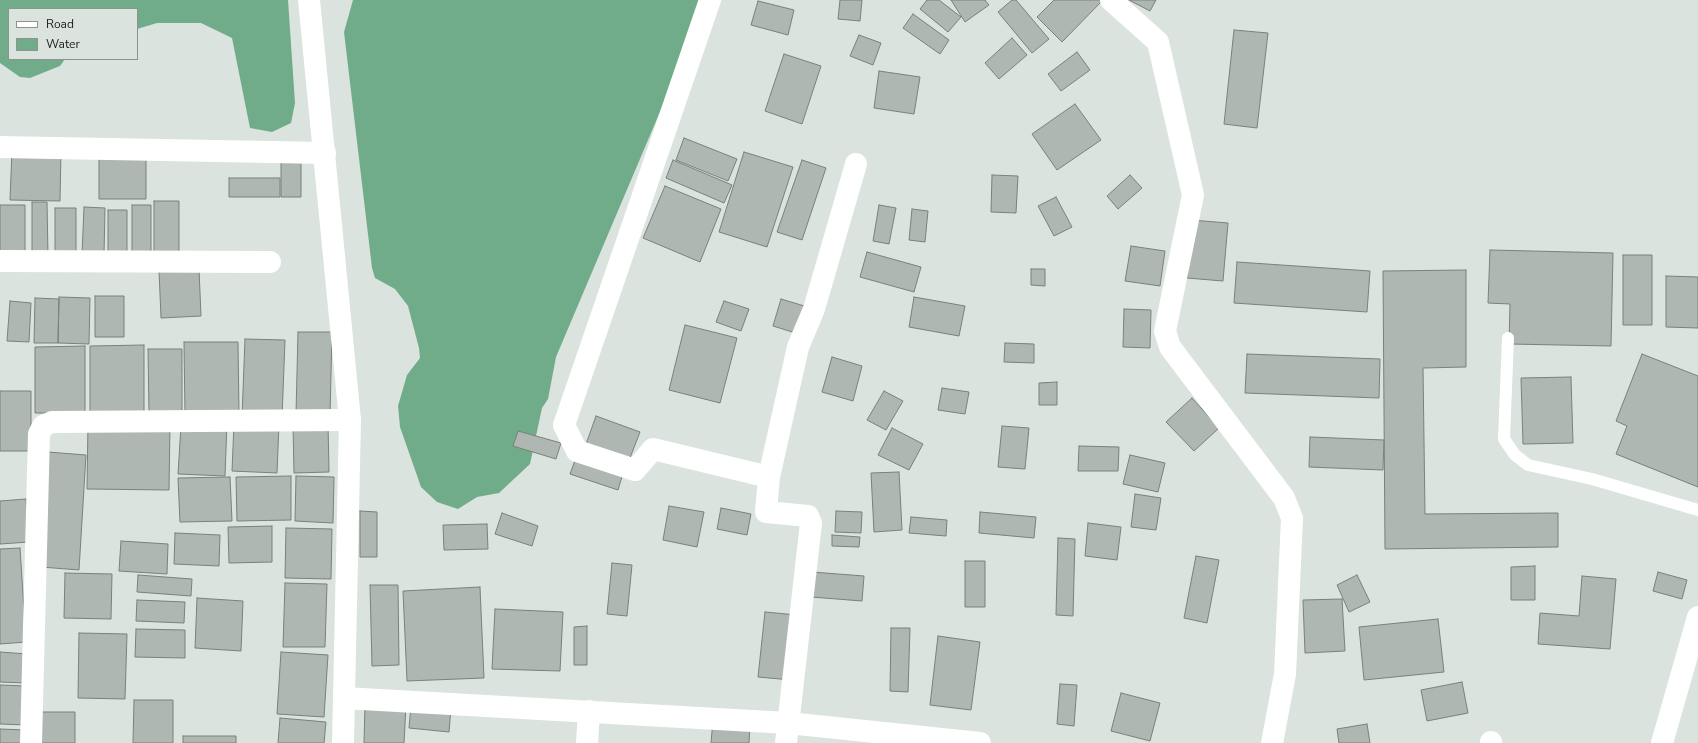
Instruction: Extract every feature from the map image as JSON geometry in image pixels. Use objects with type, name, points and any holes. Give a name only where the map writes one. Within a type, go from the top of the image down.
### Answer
[{"type":"street","points":[[309,0],[350,420],[343,743]]},
{"type":"street","points":[[710,0],[564,425],[577,451],[635,470],[653,449],[769,477]]},
{"type":"street","points":[[1111,0],[1158,42],[1192,195],[1165,331],[1170,347],[1284,498],[1292,518],[1285,674],[1272,743]]},
{"type":"street","points":[[0,147],[324,153]]},
{"type":"street","points":[[787,733],[811,523],[808,516],[766,512],[769,477],[798,347],[814,309],[856,164]]},
{"type":"street","points":[[0,261],[270,262]]},
{"type":"street","points":[[31,743],[39,434],[43,426],[52,422],[350,420]]},
{"type":"street","points":[[1662,743],[1698,618]]},
{"type":"street","points":[[344,698],[589,711],[787,733],[980,743]]},
{"type":"street","points":[[587,743],[589,711]]},
{"type":"lane","points":[[1508,338],[1504,439],[1514,455],[1528,465],[1592,479],[1698,510]]},
{"type":"water","points":[[0,0],[288,0],[295,103],[291,123],[272,132],[250,128],[232,38],[201,23],[157,23],[138,29],[138,8],[8,8],[8,60],[64,60],[60,66],[30,78],[20,77],[0,63]]},
{"type":"water","points":[[353,0],[711,0],[690,41],[556,357],[548,399],[542,408],[530,464],[499,493],[477,497],[458,509],[437,502],[421,487],[400,427],[398,406],[407,375],[420,358],[419,348],[408,306],[395,289],[375,278],[372,268],[344,32]]},
{"type":"building","points":[[840,0],[862,0],[860,21],[838,19]]},
{"type":"building","points":[[927,0],[939,0],[961,17],[948,32],[920,9]]},
{"type":"building","points":[[951,0],[985,0],[989,5],[965,22]]},
{"type":"building","points":[[1012,0],[1016,0],[1049,39],[1032,53],[998,12]]},
{"type":"building","points":[[1054,0],[1102,1],[1062,42],[1037,17]]},
{"type":"building","points":[[1129,0],[1156,0],[1150,11]]},
{"type":"building","points":[[758,1],[794,10],[788,35],[751,25]]},
{"type":"building","points":[[913,14],[949,40],[940,54],[903,28]]},
{"type":"building","points":[[1234,30],[1268,33],[1257,128],[1224,124]]},
{"type":"building","points":[[859,35],[881,43],[873,65],[850,56]]},
{"type":"building","points":[[1012,38],[1027,55],[999,79],[985,63]]},
{"type":"building","points":[[1077,52],[1090,70],[1061,91],[1048,74]]},
{"type":"building","points":[[784,54],[821,66],[802,124],[765,111]]},
{"type":"building","points":[[879,71],[920,77],[914,114],[874,108]]},
{"type":"building","points":[[1075,104],[1101,140],[1057,170],[1032,134]]},
{"type":"building","points":[[684,138],[737,159],[728,181],[676,160]]},
{"type":"building","points":[[12,150],[61,151],[60,201],[10,200]]},
{"type":"building","points":[[744,152],[793,167],[767,247],[719,232]]},
{"type":"building","points":[[99,154],[146,155],[146,199],[99,199]]},
{"type":"building","points":[[673,160],[732,185],[724,203],[666,178]]},
{"type":"building","points":[[802,160],[826,168],[802,240],[777,232]]},
{"type":"building","points":[[281,162],[301,162],[301,197],[281,197]]},
{"type":"building","points":[[992,175],[1018,176],[1016,213],[991,212]]},
{"type":"building","points":[[1130,175],[1142,188],[1118,209],[1107,196]]},
{"type":"building","points":[[229,178],[280,178],[280,197],[229,197]]},
{"type":"building","points":[[665,186],[721,209],[700,262],[643,238]]},
{"type":"building","points":[[1056,197],[1072,227],[1054,236],[1038,206]]},
{"type":"building","points":[[154,201],[179,201],[179,255],[154,255]]},
{"type":"building","points":[[32,202],[47,202],[48,257],[32,257]]},
{"type":"building","points":[[0,205],[25,205],[25,258],[0,258]]},
{"type":"building","points":[[132,205],[151,205],[151,257],[132,257]]},
{"type":"building","points":[[879,205],[896,208],[889,244],[873,241]]},
{"type":"building","points":[[84,207],[105,208],[104,255],[82,254]]},
{"type":"building","points":[[55,208],[76,208],[76,256],[55,256]]},
{"type":"building","points":[[912,209],[928,211],[925,242],[909,240]]},
{"type":"building","points":[[108,210],[127,210],[127,259],[108,260]]},
{"type":"building","points":[[1191,220],[1228,223],[1223,281],[1187,278]]},
{"type":"building","points":[[1131,246],[1165,251],[1160,286],[1125,281]]},
{"type":"building","points":[[1490,250],[1613,253],[1611,346],[1509,344],[1510,304],[1488,303]]},
{"type":"building","points":[[867,252],[921,267],[914,292],[860,277]]},
{"type":"building","points":[[1623,255],[1652,255],[1652,325],[1623,325]]},
{"type":"building","points":[[1237,262],[1370,271],[1367,312],[1234,303]]},
{"type":"building","points":[[199,269],[201,316],[161,318],[159,270]]},
{"type":"building","points":[[1031,269],[1045,269],[1045,286],[1031,285]]},
{"type":"building","points":[[1466,270],[1466,367],[1423,368],[1425,514],[1558,513],[1558,547],[1385,549],[1383,271]]},
{"type":"building","points":[[1666,276],[1698,277],[1698,328],[1666,327]]},
{"type":"building","points":[[95,296],[124,296],[124,337],[95,337]]},
{"type":"building","points":[[59,297],[90,298],[89,344],[58,343]]},
{"type":"building","points":[[914,297],[965,306],[959,336],[909,327]]},
{"type":"building","points":[[35,298],[59,299],[58,343],[34,343]]},
{"type":"building","points":[[781,299],[811,308],[802,335],[773,326]]},
{"type":"building","points":[[10,301],[31,303],[29,342],[7,341]]},
{"type":"building","points":[[724,301],[749,309],[741,331],[716,322]]},
{"type":"building","points":[[1124,309],[1151,310],[1150,348],[1123,347]]},
{"type":"building","points":[[685,325],[737,338],[720,403],[669,390]]},
{"type":"building","points":[[298,332],[332,332],[330,415],[296,414]]},
{"type":"building","points":[[245,339],[285,340],[282,418],[242,417]]},
{"type":"building","points":[[184,342],[238,342],[239,415],[185,415]]},
{"type":"building","points":[[1005,343],[1034,344],[1034,363],[1004,362]]},
{"type":"building","points":[[144,345],[144,414],[90,414],[90,346]]},
{"type":"building","points":[[85,346],[85,413],[35,413],[35,347]]},
{"type":"building","points":[[148,349],[182,349],[182,413],[149,413]]},
{"type":"building","points":[[1247,354],[1380,359],[1379,398],[1245,393]]},
{"type":"building","points":[[1642,354],[1698,376],[1698,487],[1616,454],[1627,426],[1616,421]]},
{"type":"building","points":[[832,357],[862,366],[853,401],[822,392]]},
{"type":"building","points":[[1571,377],[1573,443],[1523,444],[1521,378]]},
{"type":"building","points":[[1057,382],[1057,405],[1039,405],[1039,383]]},
{"type":"building","points":[[942,388],[969,392],[965,414],[938,410]]},
{"type":"building","points":[[0,391],[31,391],[31,451],[0,451]]},
{"type":"building","points":[[884,391],[903,401],[886,430],[867,420]]},
{"type":"building","points":[[1192,398],[1219,428],[1194,451],[1166,422]]},
{"type":"building","points":[[596,416],[640,432],[628,463],[585,447]]},
{"type":"building","points":[[88,423],[170,424],[169,490],[87,489]]},
{"type":"building","points":[[227,423],[225,476],[178,474],[181,426]]},
{"type":"building","points":[[328,423],[329,472],[294,473],[293,424]]},
{"type":"building","points":[[234,424],[279,424],[277,473],[232,471]]},
{"type":"building","points":[[1002,426],[1029,428],[1025,469],[998,467]]},
{"type":"building","points":[[892,428],[923,444],[909,470],[878,455]]},
{"type":"building","points":[[518,431],[561,443],[556,459],[513,446]]},
{"type":"building","points":[[1310,437],[1384,440],[1383,470],[1309,467]]},
{"type":"building","points":[[1079,446],[1119,447],[1118,471],[1078,471]]},
{"type":"building","points":[[48,452],[86,455],[79,570],[41,567]]},
{"type":"building","points":[[577,455],[624,470],[618,490],[570,474]]},
{"type":"building","points":[[1130,455],[1165,463],[1158,492],[1123,484]]},
{"type":"building","points":[[899,472],[902,530],[874,532],[871,473]]},
{"type":"building","points":[[291,476],[291,520],[237,521],[236,477]]},
{"type":"building","points":[[296,476],[334,477],[333,523],[295,521]]},
{"type":"building","points":[[230,477],[232,521],[180,522],[178,478]]},
{"type":"building","points":[[1135,494],[1161,498],[1156,530],[1131,527]]},
{"type":"building","points":[[26,499],[29,542],[0,544],[0,501]]},
{"type":"building","points":[[669,506],[704,512],[697,547],[663,540]]},
{"type":"building","points":[[721,508],[751,514],[747,535],[717,529]]},
{"type":"building","points":[[360,511],[377,512],[377,557],[360,557]]},
{"type":"building","points":[[836,511],[862,512],[861,533],[835,532]]},
{"type":"building","points":[[980,512],[1036,517],[1034,538],[979,533]]},
{"type":"building","points":[[502,513],[538,526],[532,546],[495,534]]},
{"type":"building","points":[[911,517],[947,520],[946,536],[909,533]]},
{"type":"building","points":[[1088,523],[1121,527],[1117,560],[1085,556]]},
{"type":"building","points":[[487,524],[488,549],[444,550],[443,525]]},
{"type":"building","points":[[272,526],[272,562],[229,563],[228,527]]},
{"type":"building","points":[[286,528],[332,529],[331,579],[285,578]]},
{"type":"building","points":[[175,533],[220,535],[219,566],[174,564]]},
{"type":"building","points":[[832,535],[860,537],[859,547],[832,546]]},
{"type":"building","points":[[1058,538],[1075,539],[1073,616],[1056,615]]},
{"type":"building","points":[[121,541],[168,544],[167,574],[119,571]]},
{"type":"building","points":[[20,548],[26,642],[0,644],[0,549]]},
{"type":"building","points":[[1196,556],[1219,560],[1207,623],[1184,618]]},
{"type":"building","points":[[965,561],[985,561],[985,607],[965,607]]},
{"type":"building","points":[[612,563],[632,565],[627,616],[607,614]]},
{"type":"building","points":[[1535,566],[1535,600],[1511,600],[1511,567]]},
{"type":"building","points":[[812,572],[864,576],[862,601],[811,597]]},
{"type":"building","points":[[1658,572],[1687,580],[1682,599],[1653,591]]},
{"type":"building","points":[[65,573],[112,574],[111,619],[64,618]]},
{"type":"building","points":[[138,575],[192,579],[191,596],[137,592]]},
{"type":"building","points":[[1357,575],[1370,602],[1349,612],[1337,585]]},
{"type":"building","points":[[1582,576],[1616,579],[1610,649],[1538,644],[1540,613],[1579,616]]},
{"type":"building","points":[[285,583],[327,584],[325,647],[283,647]]},
{"type":"building","points":[[370,585],[398,585],[399,665],[372,666]]},
{"type":"building","points":[[480,587],[484,678],[407,681],[403,591]]},
{"type":"building","points":[[197,598],[243,601],[241,651],[195,648]]},
{"type":"building","points":[[1342,599],[1345,651],[1305,653],[1303,600]]},
{"type":"building","points":[[137,600],[185,602],[184,623],[136,621]]},
{"type":"building","points":[[495,609],[563,612],[560,671],[492,669]]},
{"type":"building","points":[[765,612],[797,615],[791,680],[758,677]]},
{"type":"building","points":[[1438,619],[1444,672],[1364,680],[1359,627]]},
{"type":"building","points":[[587,626],[587,665],[574,665],[574,627]]},
{"type":"building","points":[[891,628],[910,628],[908,692],[890,691]]},
{"type":"building","points":[[136,629],[185,630],[185,658],[135,657]]},
{"type":"building","points":[[79,633],[127,634],[125,699],[78,698]]},
{"type":"building","points":[[938,636],[980,642],[971,710],[930,705]]},
{"type":"building","points":[[0,652],[27,654],[25,683],[0,682]]},
{"type":"building","points":[[281,652],[328,655],[324,717],[277,714]]},
{"type":"building","points":[[1462,682],[1468,713],[1427,721],[1421,690]]},
{"type":"building","points":[[1060,684],[1077,685],[1074,726],[1057,724]]},
{"type":"building","points":[[0,685],[27,686],[26,725],[0,724]]},
{"type":"building","points":[[1121,693],[1160,703],[1150,741],[1111,731]]},
{"type":"building","points":[[134,700],[173,700],[173,743],[133,743]]},
{"type":"building","points":[[365,704],[406,705],[404,743],[364,743]]},
{"type":"building","points":[[411,705],[451,708],[449,732],[409,728]]},
{"type":"building","points":[[36,712],[75,712],[75,743],[36,743]]},
{"type":"building","points":[[280,718],[326,722],[324,743],[278,743]]},
{"type":"building","points":[[713,720],[750,723],[749,743],[711,743]]},
{"type":"building","points":[[1367,724],[1370,743],[1339,743],[1337,729]]},
{"type":"building","points":[[0,729],[26,730],[25,743],[0,743]]},
{"type":"building","points":[[183,736],[236,736],[236,743],[183,743]]}]
